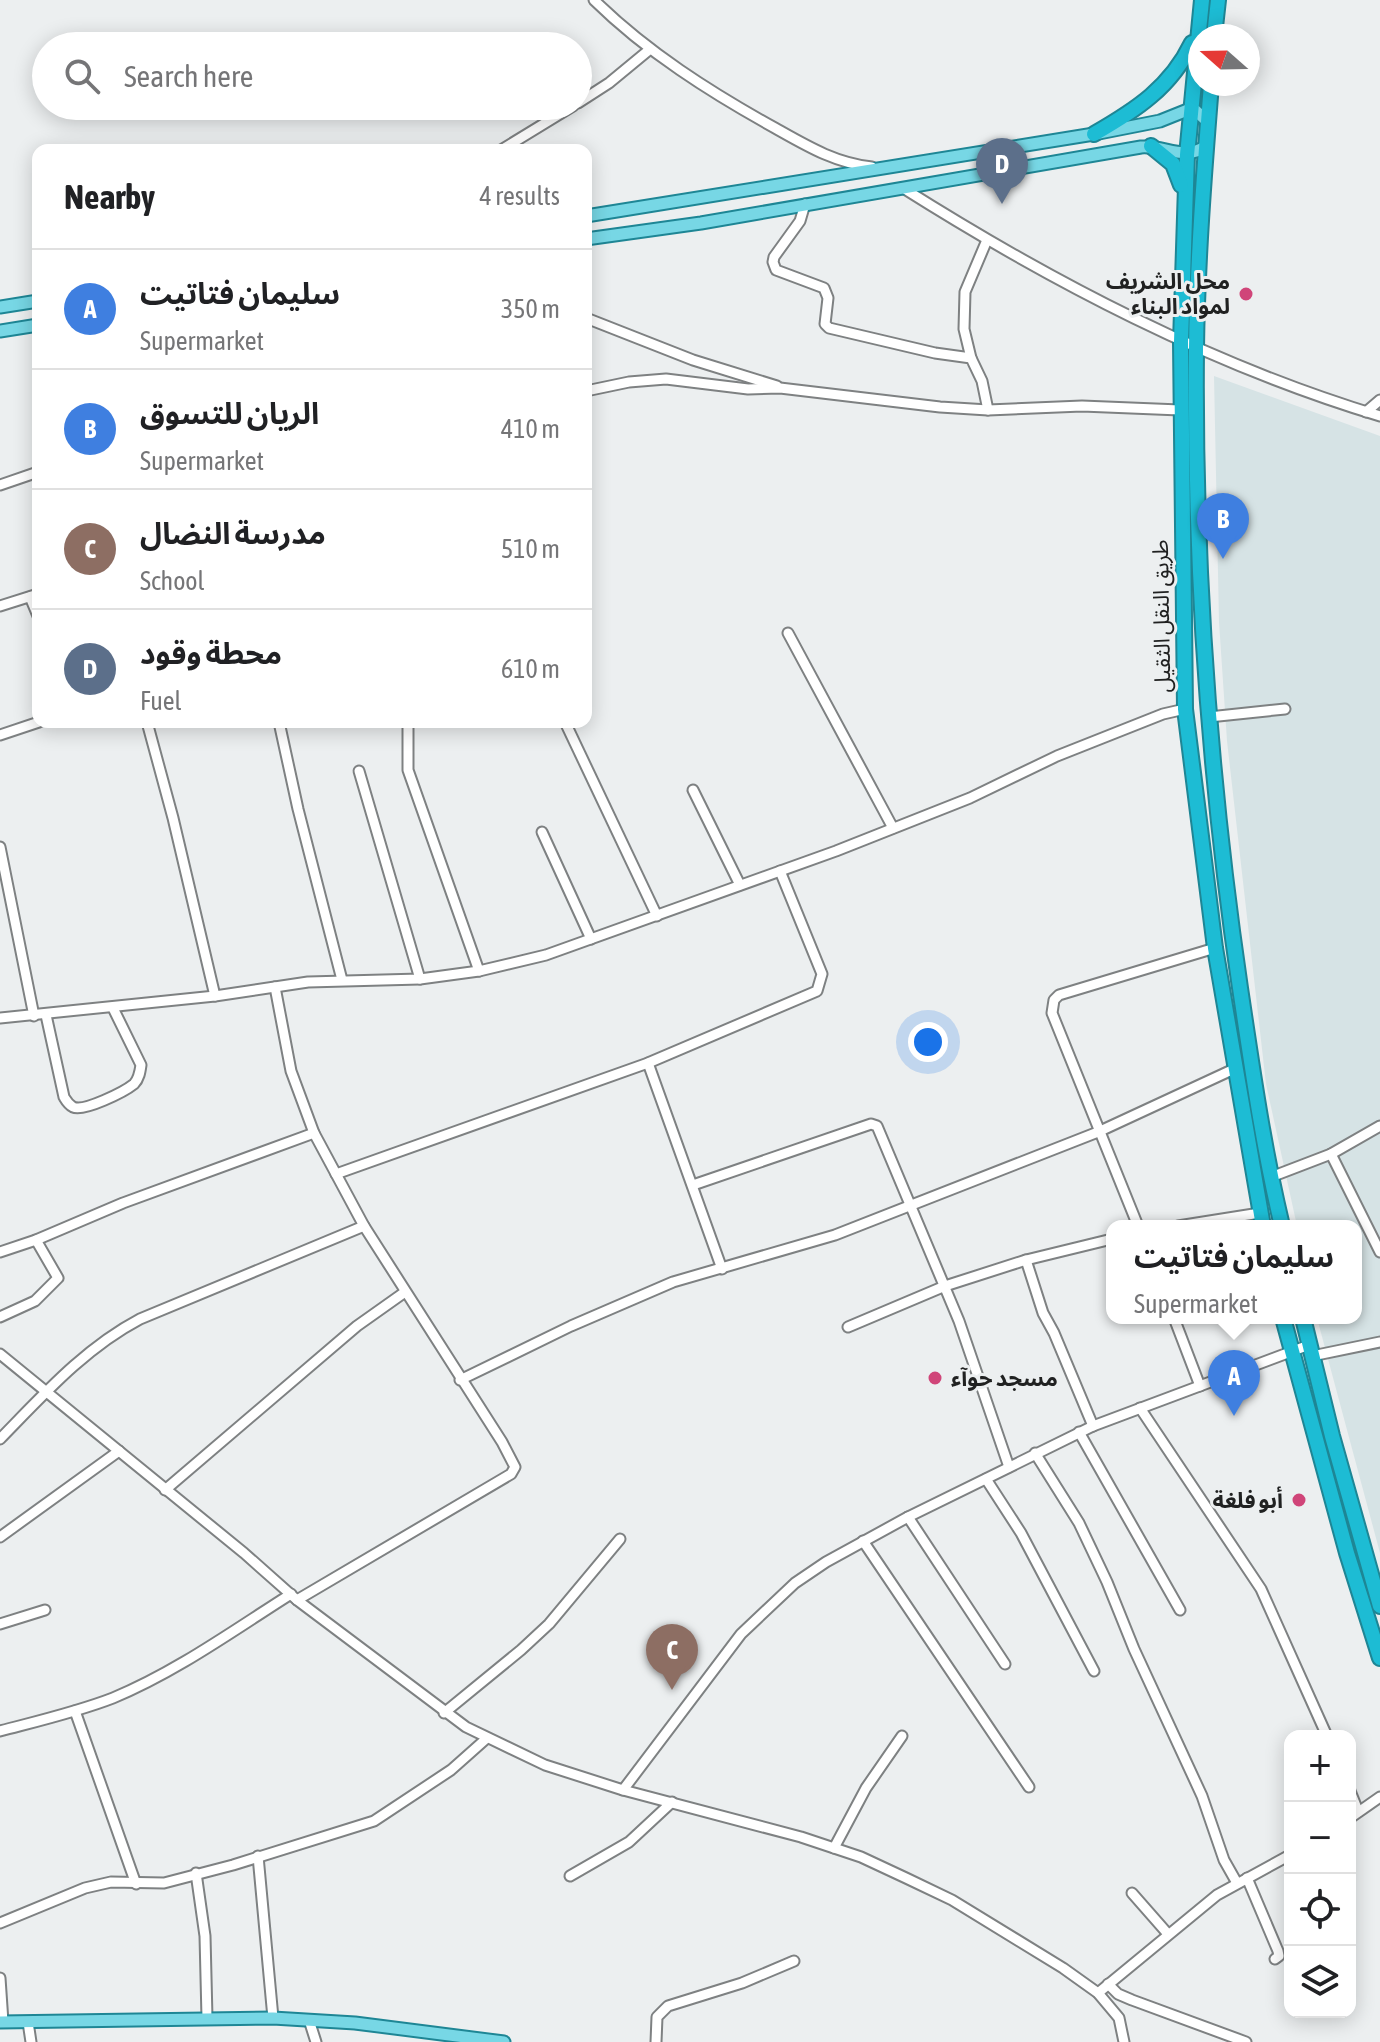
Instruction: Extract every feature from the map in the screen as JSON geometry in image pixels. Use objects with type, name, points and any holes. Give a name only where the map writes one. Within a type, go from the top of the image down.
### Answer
[{"type":"highway","name":"طريق النقل الثقيل","points":[[1199,24],[1202,0]]},
{"type":"highway","points":[[1215,24],[1218,0]]},
{"type":"highway","points":[[1094,134],[1130,114],[1160,89],[1179,68],[1188,51]]},
{"type":"highway","name":"طريق النقل الثقيل","points":[[1191,96],[1184,198],[1180,410],[1185,709],[1215,948],[1262,1220]]},
{"type":"highway","name":"طريق النقل الثقيل","points":[[1210,96],[1196,348],[1199,549],[1209,717],[1226,894],[1271,1177],[1281,1220]]},
{"type":"highway","points":[[1151,146],[1173,164],[1184,198]]},
{"type":"highway","points":[[1284,1324],[1347,1553],[1380,1658]]},
{"type":"highway","points":[[1304,1324],[1351,1508],[1380,1606]]},
{"type":"main road","points":[[592,215],[1094,134],[1160,121],[1190,109],[1208,122]]},
{"type":"main road","points":[[592,238],[701,223],[1151,146],[1187,155],[1206,146]]},
{"type":"main road","points":[[0,307],[32,302]]},
{"type":"main road","points":[[0,331],[32,326]]},
{"type":"main road","points":[[2,2022],[273,2018],[355,2023],[504,2042]]},
{"type":"street","points":[[594,0],[649,50],[734,105],[828,157],[849,164],[879,168]]},
{"type":"street","points":[[592,94],[649,50]]},
{"type":"street","points":[[511,144],[550,120]]},
{"type":"street","points":[[903,188],[987,240],[1181,342],[1380,416]]},
{"type":"street","points":[[805,204],[800,221],[774,257],[773,266],[780,272],[824,288],[828,298],[827,326],[935,353],[971,358]]},
{"type":"street","points":[[987,240],[970,277],[964,302],[964,329],[971,358],[980,374],[988,410]]},
{"type":"street","points":[[592,320],[693,360],[780,388]]},
{"type":"street","points":[[592,390],[666,379],[988,410],[1082,406],[1180,410]]},
{"type":"street","points":[[1366,412],[1380,400]]},
{"type":"street","points":[[0,485],[32,474]]},
{"type":"street","points":[[0,606],[32,596]]},
{"type":"street","points":[[788,633],[893,828]]},
{"type":"street","points":[[0,1018],[113,1008],[342,980],[420,979],[479,971],[546,955],[893,828],[970,798],[1057,756],[1163,714],[1185,709]]},
{"type":"street","points":[[1209,717],[1285,709]]},
{"type":"street","points":[[0,735],[32,724]]},
{"type":"street","points":[[149,728],[215,996]]},
{"type":"street","points":[[280,728],[342,980]]},
{"type":"street","points":[[408,728],[408,770],[479,971]]},
{"type":"street","points":[[568,728],[657,916]]},
{"type":"street","points":[[359,771],[420,979]]},
{"type":"street","points":[[693,790],[740,885]]},
{"type":"street","points":[[542,832],[591,939]]},
{"type":"street","points":[[0,847],[3,876],[34,1016]]},
{"type":"street","points":[[336,1174],[648,1063],[817,991],[822,974],[780,871]]},
{"type":"street","points":[[1135,1220],[1052,1013],[1054,1000],[1059,995],[1215,948]]},
{"type":"street","points":[[0,1731],[116,1697],[514,1471],[514,1463],[502,1442],[364,1226],[314,1133],[291,1071],[275,987]]},
{"type":"street","points":[[46,1015],[64,1097],[69,1105],[77,1109],[113,1097],[136,1082],[140,1073],[141,1065],[113,1008]]},
{"type":"street","points":[[648,1063],[722,1269]]},
{"type":"street","points":[[460,1380],[673,1282],[835,1235],[1098,1132],[1234,1069]]},
{"type":"street","points":[[693,1185],[874,1124],[882,1134],[945,1286],[1009,1467]]},
{"type":"street","points":[[1271,1177],[1331,1154],[1380,1126]]},
{"type":"street","points":[[0,1252],[314,1133]]},
{"type":"street","points":[[1331,1154],[1380,1252]]},
{"type":"street","points":[[0,1439],[97,1345],[140,1319],[364,1226]]},
{"type":"street","points":[[0,1317],[35,1301],[58,1278],[36,1240]]},
{"type":"street","points":[[848,1327],[945,1286],[1026,1260],[1106,1240]]},
{"type":"street","points":[[1026,1260],[1043,1313],[1093,1426]]},
{"type":"street","points":[[165,1490],[357,1326],[405,1292]]},
{"type":"street","points":[[1176,1324],[1200,1386]]},
{"type":"street","points":[[623,1790],[748,1626],[795,1583],[863,1541],[1079,1432],[1290,1350],[1380,1342]]},
{"type":"street","points":[[0,1354],[294,1597],[444,1713],[487,1738],[545,1765],[623,1790],[834,1848],[861,1857],[952,1900],[1098,1993],[1119,2018],[1124,2042]]},
{"type":"street","points":[[1140,1408],[1261,1589],[1324,1730]]},
{"type":"street","points":[[1079,1432],[1180,1610]]},
{"type":"street","points":[[0,1537],[119,1451]]},
{"type":"street","points":[[1035,1453],[1079,1523],[1202,1796],[1224,1860],[1237,1883]]},
{"type":"street","points":[[986,1479],[1021,1533],[1094,1671]]},
{"type":"street","points":[[908,1517],[1005,1664]]},
{"type":"street","points":[[444,1713],[549,1624],[620,1539]]},
{"type":"street","points":[[863,1541],[1029,1787]]},
{"type":"street","points":[[0,1624],[45,1610]]},
{"type":"street","points":[[75,1711],[136,1884]]},
{"type":"street","points":[[834,1848],[866,1788],[902,1736]]},
{"type":"street","points":[[0,1923],[85,1888],[111,1882],[164,1883],[374,1821],[451,1770],[487,1738]]},
{"type":"street","points":[[1356,1813],[1380,1797]]},
{"type":"street","points":[[570,1876],[629,1842],[672,1802]]},
{"type":"street","points":[[258,1856],[273,2018]]},
{"type":"street","points":[[1098,1993],[1168,1934],[1237,1883],[1284,1858]]},
{"type":"street","points":[[196,1873],[205,1936],[207,2018]]},
{"type":"street","points":[[1247,1878],[1278,1951],[1279,1956],[1275,1959]]},
{"type":"street","points":[[1132,1893],[1168,1934]]},
{"type":"street","points":[[656,2042],[657,2017],[668,2006],[742,1983],[794,1961]]},
{"type":"street","points":[[0,1978],[2,2022]]},
{"type":"street","points":[[1108,1984],[1118,1994],[1132,2000],[1246,2042]]},
{"type":"street","points":[[309,2020],[316,2042]]},
{"type":"street","points":[[28,2022],[31,2042]]},
{"type":"shaded area","points":[[1214,376],[1380,436],[1380,1553],[1319,1324],[1362,1324],[1362,1220],[1296,1220],[1266,1084],[1227,741],[1219,622]]},
{"type":"place","name":"محطة وقود","points":[[1002,204]]},
{"type":"place","name":"محل الشريف لمواد البناء","points":[[1246,294]]},
{"type":"place","name":"الريان للتسوق","points":[[1223,559]]},
{"type":"place","name":"مسجد حوآء","points":[[935,1378]]},
{"type":"place","name":"سليمان فتاتيت","points":[[1234,1416]]},
{"type":"place","name":"أبو فلغة","points":[[1299,1500]]},
{"type":"place","name":"مدرسة النضال","points":[[672,1690]]}]
